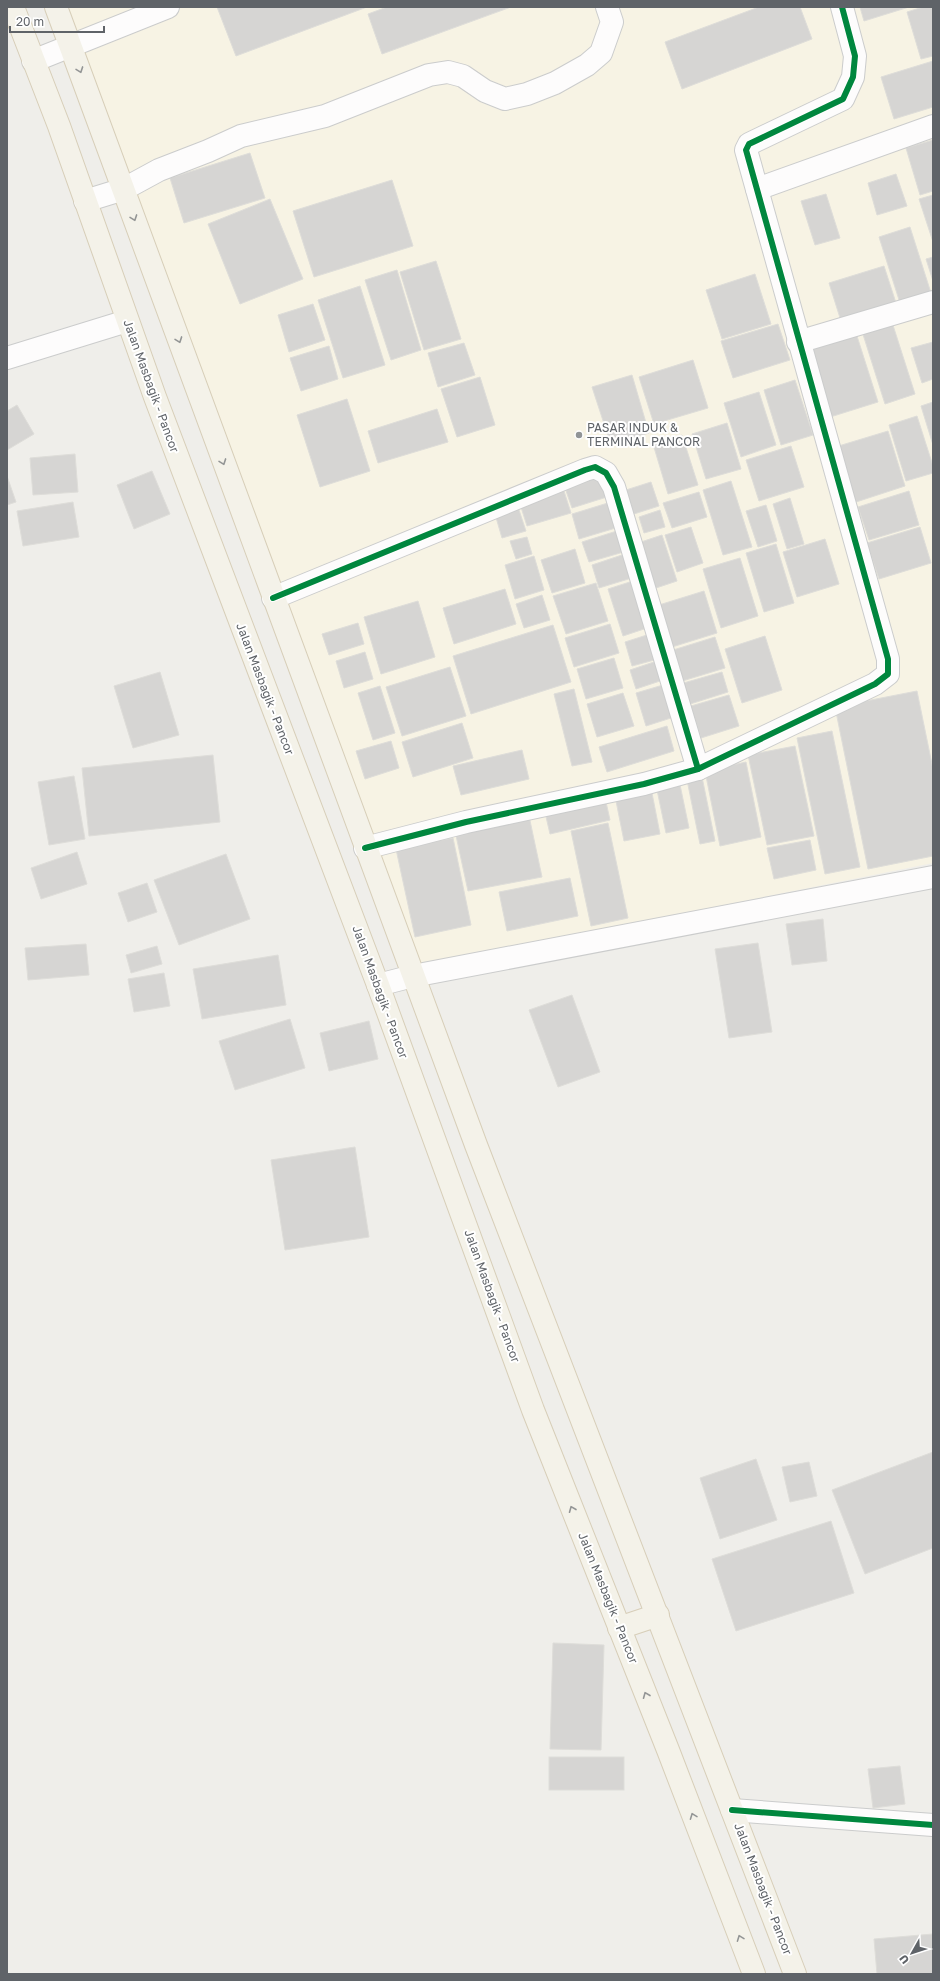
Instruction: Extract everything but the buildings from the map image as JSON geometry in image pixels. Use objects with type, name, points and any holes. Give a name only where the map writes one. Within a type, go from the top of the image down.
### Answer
[{"type":"main road","name":"Jalan Masbagik - Pancor","points":[[14,7],[59,126],[127,321],[378,985],[533,1410],[754,1974]]},
{"type":"main road","name":"Jalan Masbagik - Pancor","points":[[56,7],[365,848],[476,1145],[795,1974]]},
{"type":"main road","points":[[619,1628],[658,1615]]},
{"type":"street","points":[[33,60],[71,47],[168,7]]},
{"type":"street","points":[[85,201],[124,189],[159,170],[208,151],[241,136],[325,116],[429,75],[448,72],[463,76],[484,91],[505,99],[527,94],[555,82],[587,64],[601,53],[612,22],[607,7]]},
{"type":"street","points":[[365,848],[474,821],[644,784],[698,769],[875,684],[888,674],[888,659],[798,342],[746,150],[749,144],[843,99],[853,77],[855,56],[842,7]]},
{"type":"street","points":[[757,190],[933,126]]},
{"type":"street","points":[[798,342],[933,302]]},
{"type":"street","points":[[7,358],[127,321]]},
{"type":"street","points":[[273,598],[595,467],[606,473],[614,487],[698,769]]},
{"type":"street","points":[[378,985],[413,976],[933,877]]},
{"type":"street","points":[[732,1810],[933,1825]]},
{"type":"shaded area","name":"PASAR INDUK & TERMINAL PANCOR","points":[[67,7],[933,7],[933,863],[420,966]]},
{"type":"cycle path","points":[[365,848],[466,822],[644,784],[698,769],[875,684],[888,674],[888,659],[746,150],[749,144],[843,99],[853,77],[855,56],[842,7]]},
{"type":"cycle path","points":[[273,598],[595,467],[606,473],[614,487],[698,769]]},
{"type":"cycle path","points":[[732,1810],[933,1825]]},
{"type":"place","name":"PASAR INDUK & TERMINAL PANCOR","points":[[579,435]]}]
